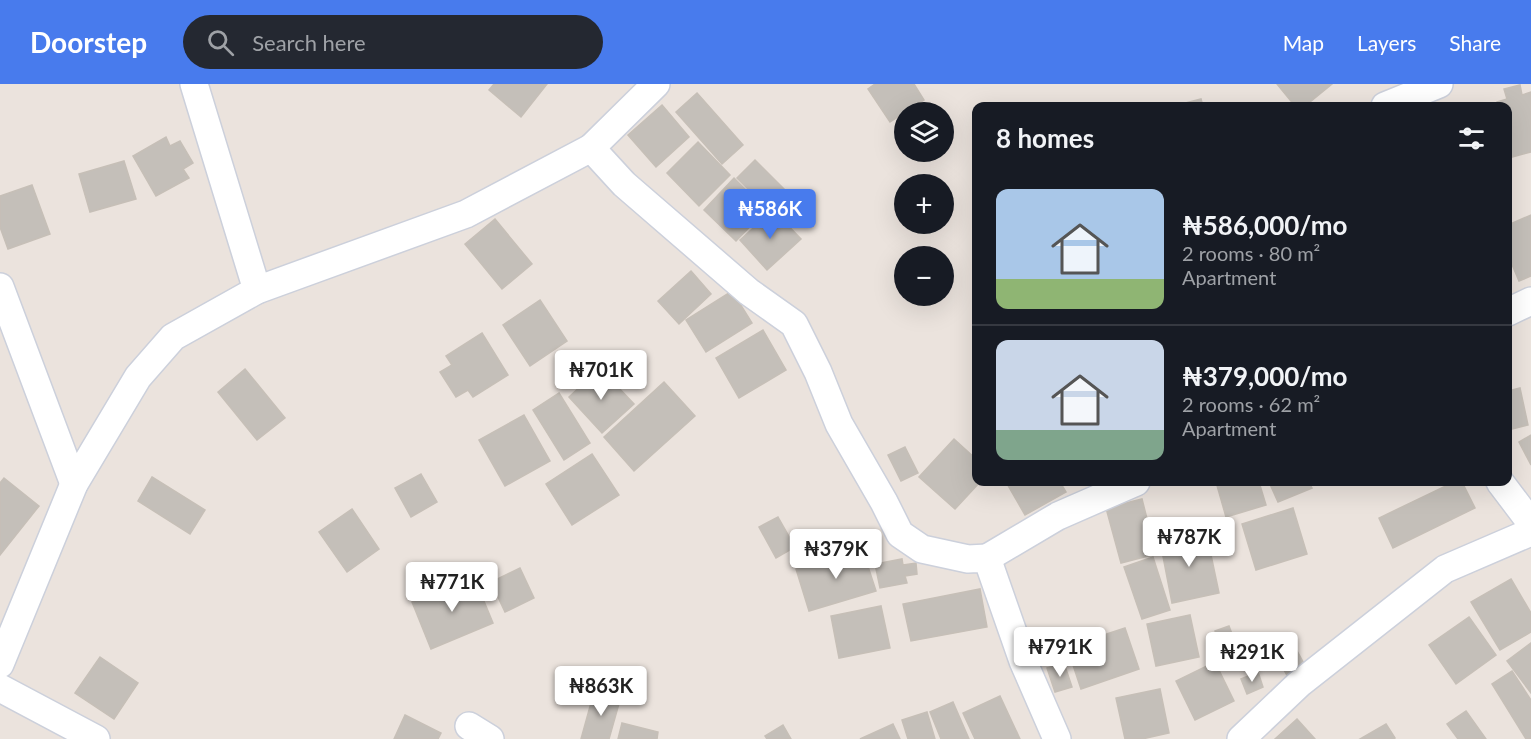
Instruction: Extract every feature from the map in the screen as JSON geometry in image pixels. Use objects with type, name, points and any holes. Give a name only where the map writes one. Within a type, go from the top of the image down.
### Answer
[{"type":"street","points":[[194,84],[257,290]]},
{"type":"street","points":[[0,664],[74,484],[138,377],[173,337],[257,290],[466,214],[591,148],[656,84]]},
{"type":"street","points":[[1395,102],[1439,84]]},
{"type":"street","points":[[591,148],[624,184],[740,285],[794,324],[818,372],[839,424],[884,501],[900,534],[922,549],[968,559],[987,558],[1058,516],[1127,486]]},
{"type":"street","points":[[0,287],[74,484]]},
{"type":"street","points":[[1512,310],[1531,301]]},
{"type":"street","points":[[1503,486],[1531,523]]},
{"type":"street","points":[[1241,739],[1299,684],[1445,569],[1531,532]]},
{"type":"street","points":[[987,558],[1023,661],[1057,739]]},
{"type":"street","points":[[0,688],[96,739]]},
{"type":"building","points":[[494,84],[547,84],[521,117],[489,90]]},
{"type":"building","points":[[875,84],[914,84],[924,100],[894,102],[894,119],[890,122],[868,89]]},
{"type":"building","points":[[1277,84],[1332,84],[1310,102],[1292,102]]},
{"type":"building","points":[[1520,85],[1522,95],[1531,92],[1531,152],[1512,157],[1512,102],[1497,102],[1507,99],[1504,89]]},
{"type":"building","points":[[697,93],[743,145],[722,164],[676,112]]},
{"type":"building","points":[[662,105],[689,137],[656,167],[628,135]]},
{"type":"building","points":[[166,137],[170,146],[180,141],[193,163],[183,169],[189,178],[156,196],[133,156]]},
{"type":"building","points":[[698,142],[730,175],[699,206],[667,173]]},
{"type":"building","points":[[755,160],[784,189],[766,207],[737,178]]},
{"type":"building","points":[[124,161],[136,199],[90,212],[79,174]]},
{"type":"building","points":[[734,178],[766,210],[736,241],[704,210]]},
{"type":"building","points":[[32,185],[50,234],[8,249],[0,227],[0,196]]},
{"type":"building","points":[[773,210],[801,239],[767,270],[740,240]]},
{"type":"building","points":[[1531,215],[1531,276],[1519,281],[1512,264],[1512,223]]},
{"type":"building","points":[[495,219],[532,264],[502,289],[465,244]]},
{"type":"building","points":[[691,271],[711,294],[679,324],[658,301]]},
{"type":"building","points":[[732,291],[752,323],[706,352],[686,320]]},
{"type":"building","points":[[540,300],[567,341],[530,366],[503,325]]},
{"type":"building","points":[[763,330],[786,370],[739,398],[716,358]]},
{"type":"building","points":[[482,333],[508,375],[473,397],[468,390],[456,397],[440,372],[452,365],[446,356]]},
{"type":"building","points":[[600,368],[634,404],[602,433],[569,397]]},
{"type":"building","points":[[245,369],[285,418],[257,440],[218,392]]},
{"type":"building","points":[[664,382],[695,416],[634,471],[604,437]]},
{"type":"building","points":[[1520,388],[1528,425],[1512,429],[1512,390]]},
{"type":"building","points":[[559,393],[590,443],[564,460],[533,410]]},
{"type":"building","points":[[524,415],[550,461],[505,486],[479,440]]},
{"type":"building","points":[[1531,435],[1531,465],[1519,442]]},
{"type":"building","points":[[954,439],[972,455],[972,486],[976,486],[955,509],[919,477]]},
{"type":"building","points":[[905,447],[918,473],[901,481],[888,455]]},
{"type":"building","points":[[592,454],[619,495],[572,525],[546,484]]},
{"type":"building","points":[[421,474],[437,502],[411,517],[395,488]]},
{"type":"building","points":[[152,477],[205,510],[190,534],[138,501]]},
{"type":"building","points":[[4,478],[39,506],[0,555],[0,483]]},
{"type":"building","points":[[1008,486],[1062,486],[1066,492],[1025,515]]},
{"type":"building","points":[[1217,486],[1260,486],[1266,505],[1226,517]]},
{"type":"building","points":[[1271,486],[1311,486],[1312,488],[1278,502]]},
{"type":"building","points":[[1446,486],[1464,486],[1475,508],[1393,548],[1379,518]]},
{"type":"building","points":[[1142,499],[1156,554],[1121,563],[1106,508]]},
{"type":"building","points":[[1293,508],[1307,554],[1256,570],[1242,524]]},
{"type":"building","points":[[352,509],[379,549],[347,572],[319,532]]},
{"type":"building","points":[[778,517],[795,547],[776,558],[759,527]]},
{"type":"building","points":[[1193,530],[1194,539],[1207,536],[1219,593],[1172,603],[1161,546],[1174,543],[1172,535]]},
{"type":"building","points":[[862,548],[876,591],[809,611],[796,569]]},
{"type":"building","points":[[1153,557],[1170,610],[1142,619],[1124,567]]},
{"type":"building","points":[[902,559],[903,565],[916,563],[917,574],[905,576],[907,583],[880,588],[875,564]]},
{"type":"building","points":[[520,568],[534,598],[505,612],[491,582]]},
{"type":"building","points":[[474,577],[493,623],[431,649],[412,602]]},
{"type":"building","points":[[1511,579],[1531,613],[1531,632],[1500,650],[1471,602]]},
{"type":"building","points":[[980,589],[987,627],[911,641],[903,604]]},
{"type":"building","points":[[881,606],[890,648],[839,658],[831,616]]},
{"type":"building","points":[[1190,615],[1199,657],[1156,666],[1147,624]]},
{"type":"building","points":[[1469,617],[1496,655],[1456,684],[1429,645]]},
{"type":"building","points":[[1229,626],[1237,647],[1223,652],[1215,631]]},
{"type":"building","points":[[1125,628],[1139,669],[1081,689],[1067,647]]},
{"type":"building","points":[[1531,643],[1531,693],[1507,661]]},
{"type":"building","points":[[1296,649],[1307,669],[1289,679],[1278,659]]},
{"type":"building","points":[[100,657],[138,683],[114,719],[75,693]]},
{"type":"building","points":[[1215,662],[1234,701],[1195,720],[1176,681]]},
{"type":"building","points":[[1064,663],[1072,687],[1055,692],[1047,668]]},
{"type":"building","points":[[1512,671],[1531,700],[1531,739],[1526,739],[1492,684]]},
{"type":"building","points":[[1258,672],[1263,687],[1247,694],[1241,679]]},
{"type":"building","points":[[1160,689],[1169,733],[1142,739],[1125,739],[1116,698]]},
{"type":"building","points":[[594,692],[620,700],[609,739],[581,739]]},
{"type":"building","points":[[1000,696],[1020,739],[975,739],[963,713]]},
{"type":"building","points":[[953,702],[969,739],[941,739],[930,712]]},
{"type":"building","points":[[1466,711],[1486,739],[1458,739],[1447,724]]},
{"type":"building","points":[[927,712],[935,739],[908,739],[902,720]]},
{"type":"building","points":[[405,715],[441,733],[438,739],[394,739]]},
{"type":"building","points":[[1297,719],[1315,739],[1275,739]]},
{"type":"building","points":[[622,723],[658,732],[657,739],[618,739]]},
{"type":"building","points":[[893,724],[900,739],[860,739]]},
{"type":"building","points":[[1386,724],[1395,738],[1360,739]]},
{"type":"building","points":[[783,725],[791,739],[767,739],[765,736]]}]
